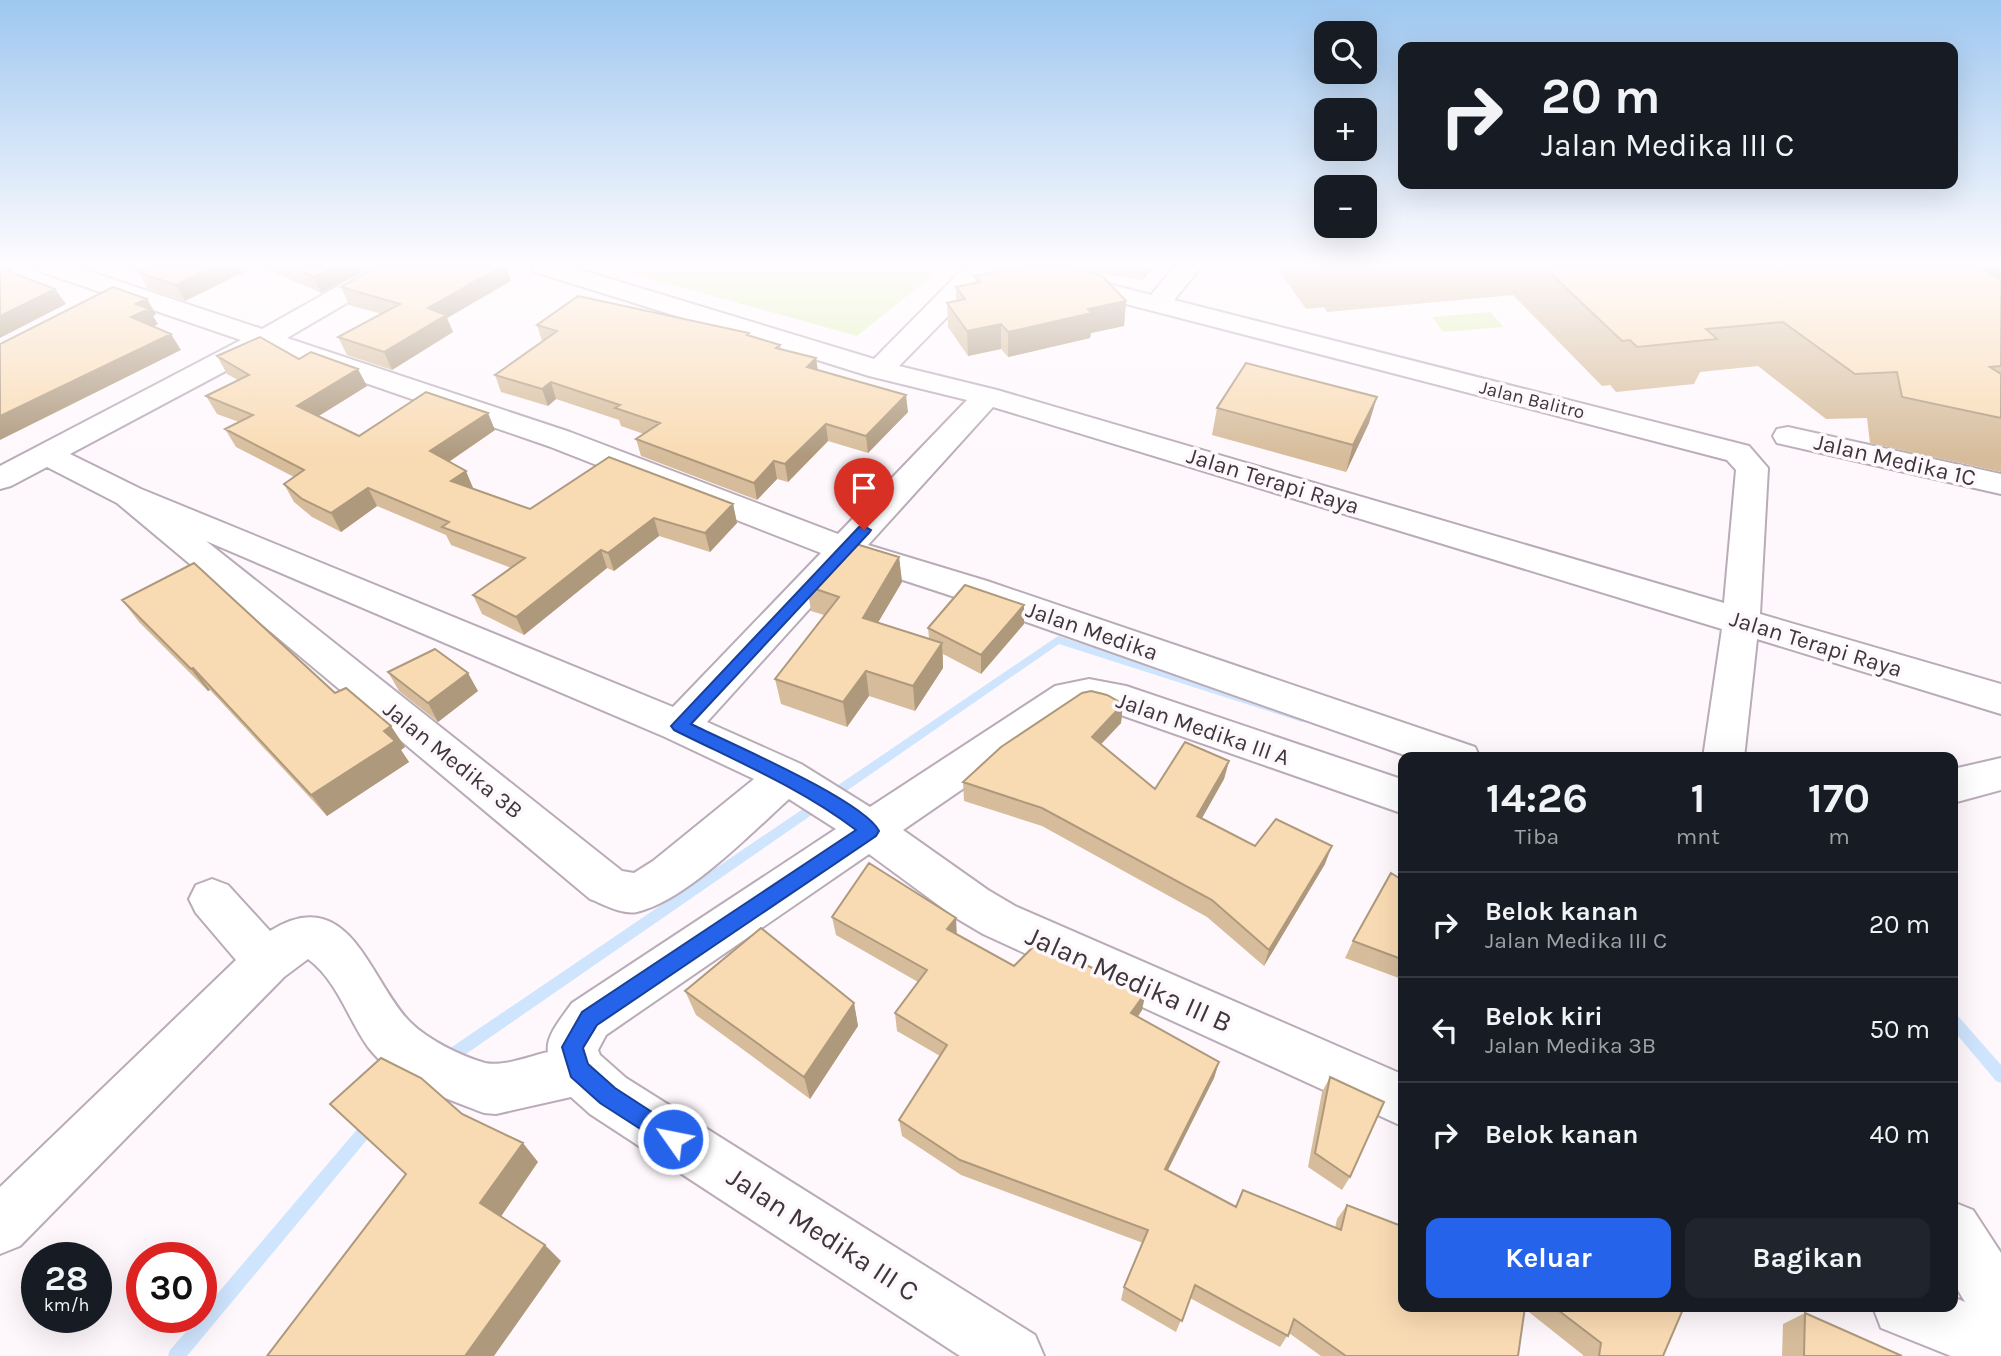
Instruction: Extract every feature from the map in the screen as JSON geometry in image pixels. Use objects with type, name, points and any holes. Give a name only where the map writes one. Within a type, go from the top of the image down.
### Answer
[{"type":"street","name":"Jalan Medika","points":[[235,330],[559,439],[846,550],[974,590],[1443,752]]},
{"type":"street","points":[[0,479],[280,330]]},
{"type":"street","name":"Jalan Terapi Raya","points":[[750,330],[879,370],[987,396],[2001,699]]},
{"type":"street","points":[[879,370],[917,330]]},
{"type":"street","name":"Jalan Balitro","points":[[1259,330],[1738,453],[1752,468],[1741,621],[1724,752]]},
{"type":"street","points":[[680,726],[987,396]]},
{"type":"street","name":"Jalan Medika 1C","points":[[1788,436],[2001,484]]},
{"type":"street","name":"Jalan Medika 3B","points":[[47,455],[129,496],[680,726],[790,779],[856,820]]},
{"type":"street","name":"Jalan Medika 3B","points":[[129,496],[606,885],[621,892],[638,892],[663,878],[790,779]]},
{"type":"street","name":"Jalan Medika III A","points":[[856,820],[1063,699],[1089,693],[1126,701],[1398,795]]},
{"type":"street","points":[[1958,785],[2001,774]]},
{"type":"street","points":[[0,1226],[287,950],[323,942],[340,957],[391,1037],[415,1055],[484,1088],[507,1087],[579,1070],[572,1047],[589,1018],[856,820]]},
{"type":"street","name":"Jalan Medika III B","points":[[856,820],[972,904],[999,920],[1398,1098]]},
{"type":"street","points":[[212,899],[287,950]]},
{"type":"street","name":"Jalan Medika III C","points":[[579,1070],[608,1096],[650,1124],[1014,1356]]},
{"type":"street","points":[[1958,1238],[2001,1306]]},
{"type":"street","points":[[1915,1312],[2001,1346]]},
{"type":"green space","points":[[836,330],[864,330],[857,336]]},
{"type":"building","points":[[27,330],[162,330],[171,334],[0,416],[0,344]]},
{"type":"building","points":[[351,330],[420,330],[384,352],[338,337]]},
{"type":"building","points":[[555,330],[736,330],[780,345],[776,348],[816,358],[807,367],[906,395],[866,436],[826,424],[785,464],[774,461],[754,483],[636,439],[660,423],[615,408],[620,405],[551,382],[542,389],[495,375],[557,331]]},
{"type":"building","points":[[1611,330],[1707,330],[1717,339],[1637,347],[1630,340],[1622,341]]},
{"type":"building","points":[[1794,330],[2001,330],[2001,366],[1990,367],[2001,374],[2001,418],[1902,397],[1897,372],[1855,374]]},
{"type":"building","points":[[260,337],[299,359],[311,352],[358,369],[297,406],[359,436],[426,392],[488,413],[430,451],[466,471],[451,481],[530,509],[609,457],[733,504],[705,533],[654,518],[608,553],[601,550],[516,617],[473,595],[525,558],[442,527],[449,522],[368,488],[331,513],[302,499],[284,484],[304,470],[225,429],[253,415],[206,396],[249,375],[217,356]]},
{"type":"building","points":[[1246,363],[1377,397],[1353,445],[1217,408]]},
{"type":"building","points":[[856,544],[899,557],[863,618],[942,643],[913,686],[866,671],[843,702],[775,679],[839,597],[807,586]]},
{"type":"building","points":[[194,563],[335,693],[346,688],[391,726],[384,731],[395,741],[311,795],[193,668],[191,669],[122,600]]},
{"type":"building","points":[[965,585],[1024,605],[981,655],[928,628]]},
{"type":"building","points":[[435,649],[468,673],[428,703],[388,672]]},
{"type":"building","points":[[1091,691],[1107,695],[1123,704],[1092,737],[1155,789],[1185,742],[1229,761],[1197,816],[1255,846],[1276,819],[1332,846],[1269,950],[1212,900],[1042,808],[963,782],[1001,747],[1082,693]]},
{"type":"building","points":[[869,863],[956,918],[947,929],[1014,966],[1037,943],[1146,992],[1131,1013],[1219,1062],[1165,1169],[1236,1207],[1243,1190],[1341,1230],[1347,1205],[1398,1225],[1398,1312],[1524,1312],[1518,1356],[1346,1356],[1294,1319],[1288,1336],[1195,1285],[1182,1321],[1124,1287],[1148,1230],[960,1160],[899,1120],[947,1045],[895,1013],[927,970],[832,917]]},
{"type":"building","points":[[1391,873],[1398,877],[1398,958],[1353,941]]},
{"type":"building","points":[[761,928],[854,1003],[804,1077],[685,991]]},
{"type":"building","points":[[381,1058],[421,1078],[462,1114],[523,1143],[480,1203],[545,1245],[465,1356],[267,1356],[406,1174],[330,1104]]},
{"type":"building","points":[[1330,1077],[1384,1102],[1350,1177],[1315,1153]]},
{"type":"building","points":[[1561,1312],[1682,1312],[1663,1356],[1599,1356],[1601,1343]]},
{"type":"building","points":[[1805,1313],[1902,1356],[1804,1356]]},
{"type":"waterway","points":[[445,1060],[1058,640],[1302,718]]},
{"type":"waterway","points":[[1958,1026],[2001,1076]]},
{"type":"waterway","points":[[176,1356],[370,1125]]},
{"type":"route","points":[[673,1139],[608,1096],[579,1070],[572,1047],[589,1018],[870,831],[842,810],[794,781],[680,726],[864,530]]}]
